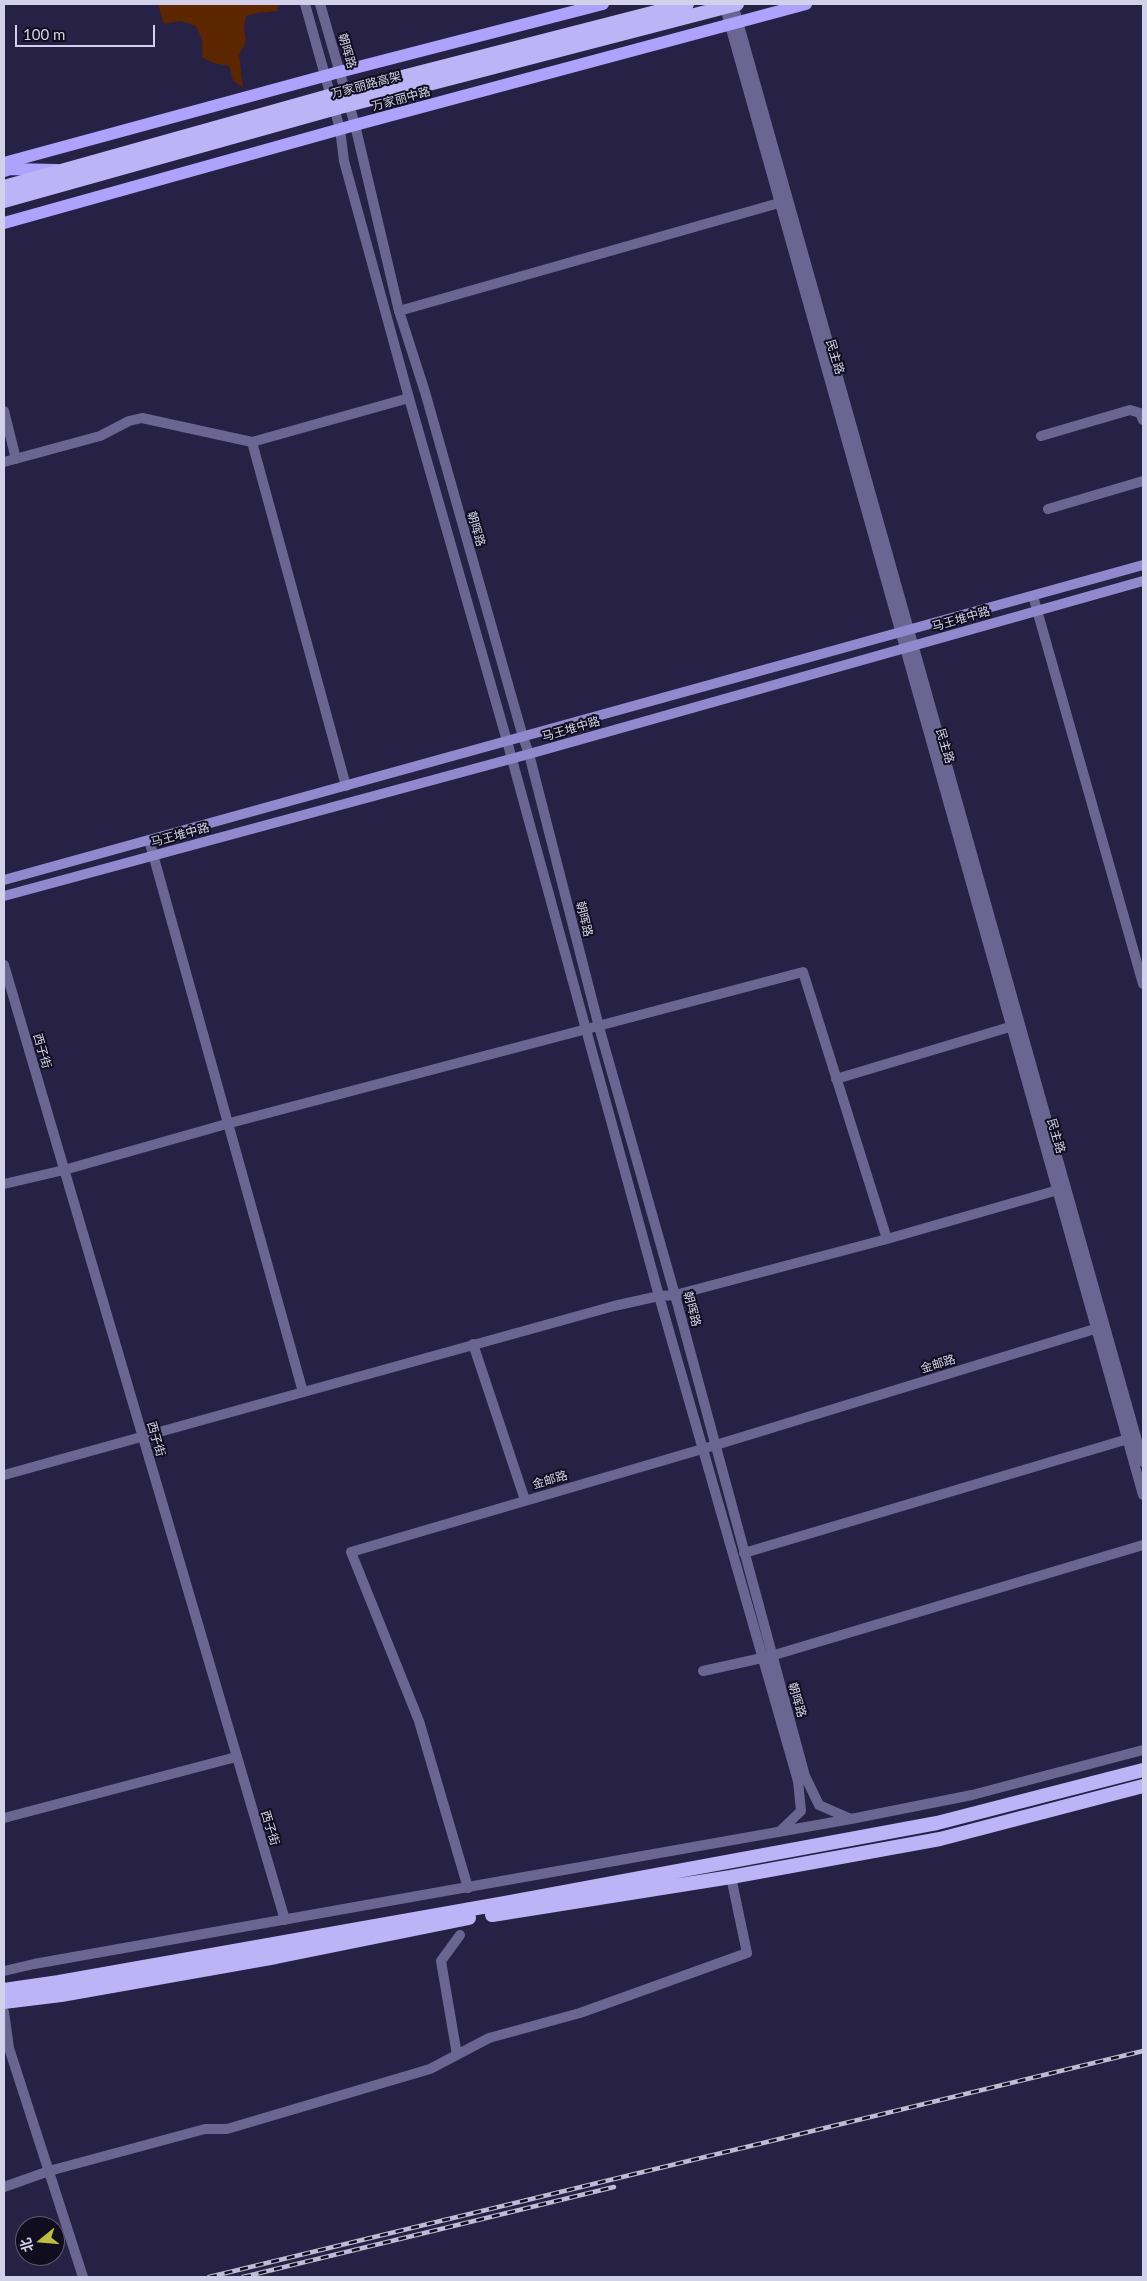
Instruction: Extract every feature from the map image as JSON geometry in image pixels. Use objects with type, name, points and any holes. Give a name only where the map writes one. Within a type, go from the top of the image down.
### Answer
[{"type":"highway","name":"万家丽路高架","points":[[4,187],[336,94],[687,4]]},
{"type":"highway","name":"万家丽路高架","points":[[4,201],[340,107],[737,4]]},
{"type":"highway","points":[[4,2002],[60,1989],[505,1903],[937,1822],[1143,1770]]},
{"type":"highway","points":[[4,1989],[60,1989],[276,1957],[465,1919],[731,1876],[940,1839],[1143,1786]]},
{"type":"highway","points":[[4,2011],[60,1989]]},
{"type":"main road","points":[[4,163],[340,72],[603,4]]},
{"type":"main road","name":"万家丽中路","points":[[4,223],[340,129],[806,4]]},
{"type":"main road","points":[[4,171],[10,169],[62,170]]},
{"type":"main road","name":"马王堆中路","points":[[4,880],[1143,565]]},
{"type":"main road","name":"马王堆中路","points":[[4,896],[512,759],[914,644],[1143,581]]},
{"type":"street","name":"朝晖路","points":[[305,4],[340,129],[344,161],[409,398],[512,759],[659,1296],[704,1448],[805,1776],[819,1806],[851,1819]]},
{"type":"street","name":"朝晖路","points":[[320,4],[355,125],[398,312],[425,392],[529,754],[599,1026],[675,1295],[744,1553],[798,1782],[801,1810],[779,1832]]},
{"type":"street","name":"民主路","points":[[724,4],[734,23],[905,631],[904,648],[1013,1026],[1143,1496]]},
{"type":"street","name":"民主路","points":[[733,4],[734,23],[780,203],[905,631],[914,644],[1143,1462]]},
{"type":"street","points":[[398,312],[780,203]]},
{"type":"street","points":[[4,462],[100,436],[129,421],[142,418],[252,442],[409,398]]},
{"type":"street","points":[[1040,436],[1130,410],[1140,414],[1143,420]]},
{"type":"street","points":[[4,411],[16,459]]},
{"type":"street","points":[[252,442],[346,786]]},
{"type":"street","points":[[1048,509],[1143,481]]},
{"type":"street","points":[[1033,596],[1143,984]]},
{"type":"street","points":[[149,840],[230,1123],[303,1392]]},
{"type":"street","name":"西子街","points":[[4,965],[285,1920]]},
{"type":"street","points":[[4,1184],[64,1170],[230,1123],[803,972],[887,1239]]},
{"type":"street","points":[[836,1079],[1013,1026]]},
{"type":"street","points":[[4,1475],[472,1344],[659,1296],[675,1295],[887,1239],[1058,1190]]},
{"type":"street","name":"金邮路","points":[[468,1888],[419,1721],[351,1552],[716,1445],[1098,1328]]},
{"type":"street","points":[[472,1344],[525,1500]]},
{"type":"street","points":[[744,1553],[1128,1439]]},
{"type":"street","points":[[703,1671],[767,1657],[1143,1545]]},
{"type":"street","points":[[5,1968],[468,1888],[851,1819],[972,1795],[1143,1750]]},
{"type":"street","points":[[4,1818],[236,1757]]},
{"type":"street","points":[[4,2187],[49,2171],[205,2129],[227,2130],[430,2069],[489,2038],[580,2013],[747,1953],[731,1876]]},
{"type":"street","points":[[457,2055],[441,1961],[460,1935]]},
{"type":"street","points":[[4,2011],[9,2048],[83,2277]]},
{"type":"shaded area","points":[[158,4],[278,4],[277,11],[246,16],[244,28],[246,41],[239,55],[243,88],[233,80],[229,66],[213,63],[202,57],[202,39],[196,26],[181,21],[164,24]]},
{"type":"railway","points":[[209,2277],[1143,2051]]},
{"type":"railway","points":[[243,2277],[614,2187]]}]
